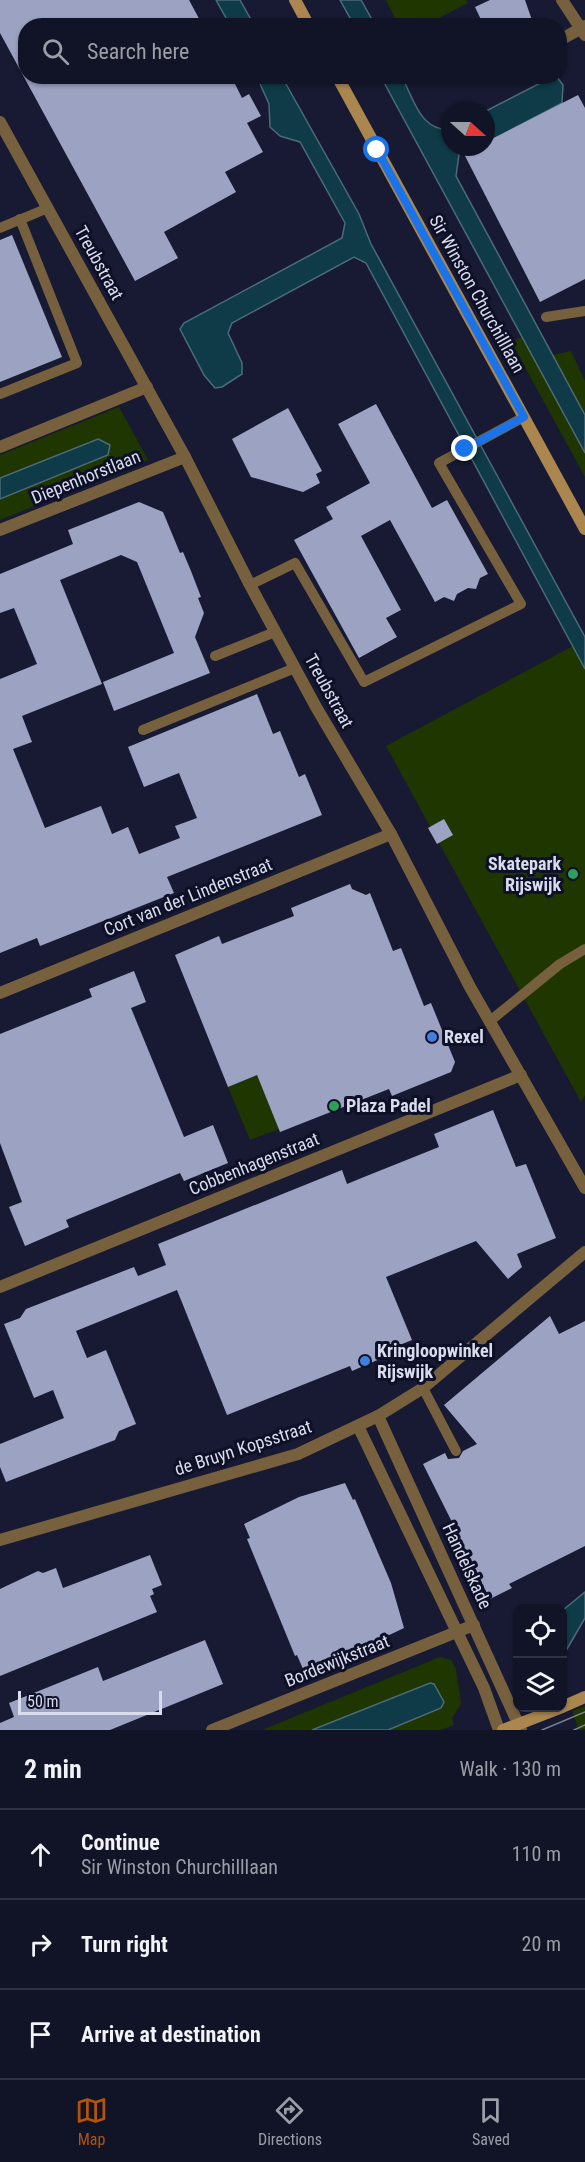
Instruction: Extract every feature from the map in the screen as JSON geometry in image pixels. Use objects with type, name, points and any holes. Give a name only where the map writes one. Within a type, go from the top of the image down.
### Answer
[{"type":"street","points":[[295,0],[305,18]]},
{"type":"street","points":[[562,0],[583,30],[567,37]]},
{"type":"street","name":"Sir Winston Churchilllaan","points":[[341,84],[585,529]]},
{"type":"street","name":"Treubstraat","points":[[0,122],[185,457],[275,632],[390,834],[490,1021],[585,1188]]},
{"type":"street","points":[[0,447],[147,387]]},
{"type":"street","name":"Diepenhorstlaan","points":[[0,530],[185,457]]},
{"type":"street","name":"Cort van der Lindenstraat","points":[[0,993],[390,834]]},
{"type":"street","name":"Cobbenhagenstraat","points":[[0,1287],[521,1075]]},
{"type":"street","name":"de Bruyn Kopsstraat","points":[[0,1540],[298,1454],[358,1426],[423,1388],[585,1252]]},
{"type":"street","name":"Handelskade","points":[[378,1416],[520,1727]]},
{"type":"street","points":[[358,1426],[484,1688],[501,1730],[520,1727],[551,1712]]},
{"type":"street","name":"Bordewijkstraat","points":[[212,1730],[474,1625]]},
{"type":"street","points":[[567,1704],[585,1696]]},
{"type":"lane","points":[[0,228],[48,208]]},
{"type":"lane","points":[[0,394],[77,363],[20,219]]},
{"type":"lane","points":[[546,317],[585,312]]},
{"type":"lane","points":[[250,585],[295,563],[363,682],[521,604],[438,463],[524,417]]},
{"type":"lane","points":[[215,656],[275,632]]},
{"type":"lane","points":[[143,730],[295,668]]},
{"type":"lane","points":[[490,1021],[560,964],[585,949]]},
{"type":"lane","points":[[423,1388],[456,1451]]},
{"type":"green space","points":[[386,0],[466,0],[468,3],[439,18],[395,18]]},
{"type":"green space","points":[[523,336],[585,453],[585,477],[514,347],[515,340]]},
{"type":"green space","points":[[571,351],[585,381],[585,415],[552,355]]},
{"type":"green space","points":[[119,407],[148,460],[0,520],[0,499],[108,455],[98,439],[0,478],[0,455]]},
{"type":"green space","points":[[573,646],[585,669],[585,1095],[581,1102],[386,746]]},
{"type":"green space","points":[[257,1075],[279,1129],[250,1140],[228,1087]]},
{"type":"green space","points":[[440,1657],[451,1660],[456,1669],[461,1704],[452,1718],[454,1725],[441,1730],[388,1730],[441,1708],[444,1702],[434,1684],[430,1683],[312,1730],[262,1730]]},
{"type":"green space","points":[[585,1706],[585,1729],[579,1730],[572,1711]]},
{"type":"water","points":[[216,0],[240,0],[250,18],[226,18]]},
{"type":"water","points":[[340,0],[361,0],[371,18],[350,18]]},
{"type":"water","points":[[260,84],[286,84],[359,214],[371,244],[585,637],[585,669],[366,263],[354,257],[232,323],[228,333],[242,363],[242,374],[222,387],[215,388],[204,375],[180,329],[184,323],[342,238],[345,223],[300,142],[280,136],[270,127],[269,104]]},
{"type":"water","points":[[385,84],[405,84],[419,112],[432,125],[441,129],[441,156],[459,156],[456,176],[585,415],[585,453]]},
{"type":"water","points":[[538,84],[562,84],[562,103],[495,138],[495,106]]},
{"type":"water","points":[[98,439],[110,445],[108,455],[0,499],[0,478]]},
{"type":"water","points":[[585,1592],[585,1618],[567,1649],[567,1607]]},
{"type":"water","points":[[430,1683],[434,1684],[444,1702],[441,1708],[388,1730],[312,1730]]},
{"type":"building","points":[[0,0],[189,0],[199,18],[18,18],[18,66],[0,33]]},
{"type":"building","points":[[490,0],[525,0],[531,18],[480,18],[475,7]]},
{"type":"building","points":[[28,84],[235,84],[242,98],[249,94],[261,116],[247,123],[263,152],[225,172],[236,192],[164,232],[178,258],[135,281]]},
{"type":"building","points":[[578,95],[585,108],[585,279],[540,302],[465,156],[495,156],[495,137]]},
{"type":"building","points":[[12,235],[62,357],[0,382],[0,240]]},
{"type":"building","points":[[376,404],[432,508],[447,500],[488,574],[480,578],[476,589],[468,588],[457,594],[454,601],[444,597],[435,602],[390,520],[361,536],[401,610],[386,618],[397,637],[359,658],[294,540],[333,519],[326,507],[370,483],[338,424]]},
{"type":"building","points":[[288,408],[322,471],[316,474],[320,483],[303,492],[251,477],[232,439]]},
{"type":"building","points":[[139,502],[163,512],[180,553],[183,552],[191,571],[201,597],[198,598],[204,613],[195,637],[210,673],[114,711],[103,682],[174,653],[137,562],[121,555],[60,580],[102,684],[22,716],[32,742],[13,749],[45,828],[101,806],[112,834],[128,827],[139,854],[180,838],[175,826],[197,818],[179,773],[144,787],[128,747],[257,694],[273,734],[280,731],[299,777],[305,774],[322,815],[167,877],[174,893],[40,946],[37,938],[0,953],[0,679],[37,664],[14,608],[0,613],[0,574],[73,544],[68,530]]},
{"type":"building","points":[[444,819],[453,835],[437,844],[428,828]]},
{"type":"building","points":[[350,884],[352,889],[366,895],[370,893],[393,951],[401,948],[424,1006],[431,1003],[455,1062],[451,1072],[392,1096],[389,1089],[280,1132],[257,1075],[228,1087],[175,955],[219,936],[222,944],[294,916],[291,908]]},
{"type":"building","points":[[134,971],[146,1002],[131,1008],[184,1137],[213,1125],[228,1163],[184,1181],[180,1173],[66,1220],[69,1227],[25,1246],[9,1207],[22,1202],[0,1143],[0,1034],[92,997],[89,989]]},
{"type":"building","points":[[493,1110],[516,1167],[526,1164],[556,1238],[517,1254],[522,1267],[508,1279],[476,1241],[386,1277],[412,1340],[380,1353],[382,1358],[352,1371],[350,1366],[227,1415],[177,1290],[76,1331],[87,1358],[106,1350],[136,1424],[119,1431],[115,1440],[6,1482],[0,1467],[0,1444],[64,1418],[53,1390],[34,1398],[4,1324],[20,1318],[26,1309],[134,1267],[138,1276],[166,1265],[158,1244],[342,1170],[347,1184],[439,1147],[434,1134]]},
{"type":"building","points":[[550,1316],[559,1334],[585,1321],[585,1546],[509,1584],[512,1588],[490,1599],[459,1538],[452,1533],[454,1526],[423,1464],[445,1453],[448,1459],[459,1458],[463,1451],[477,1444],[444,1405]]},
{"type":"building","points":[[345,1483],[353,1500],[355,1499],[391,1583],[404,1628],[360,1649],[303,1669],[297,1655],[295,1656],[247,1539],[250,1538],[244,1524],[299,1497]]},
{"type":"building","points":[[150,1555],[162,1585],[152,1589],[154,1594],[150,1596],[157,1612],[0,1676],[0,1589],[38,1571],[43,1573],[56,1568],[63,1588]]},
{"type":"building","points":[[205,1640],[223,1684],[110,1730],[0,1730],[0,1723],[14,1717],[9,1703],[98,1667],[103,1681]]},
{"type":"tram line","points":[[542,1730],[585,1712]]},
{"type":"tram line","points":[[574,1730],[585,1725]]},
{"type":"place","name":"Skatepark Rijswijk","points":[[573,874]]},
{"type":"place","name":"Rexel","points":[[432,1037]]},
{"type":"place","name":"Plaza Padel","points":[[334,1106]]},
{"type":"place","name":"Kringloopwinkel Rijswijk","points":[[365,1361]]},
{"type":"route","points":[[377,150],[524,417],[465,449]]}]
